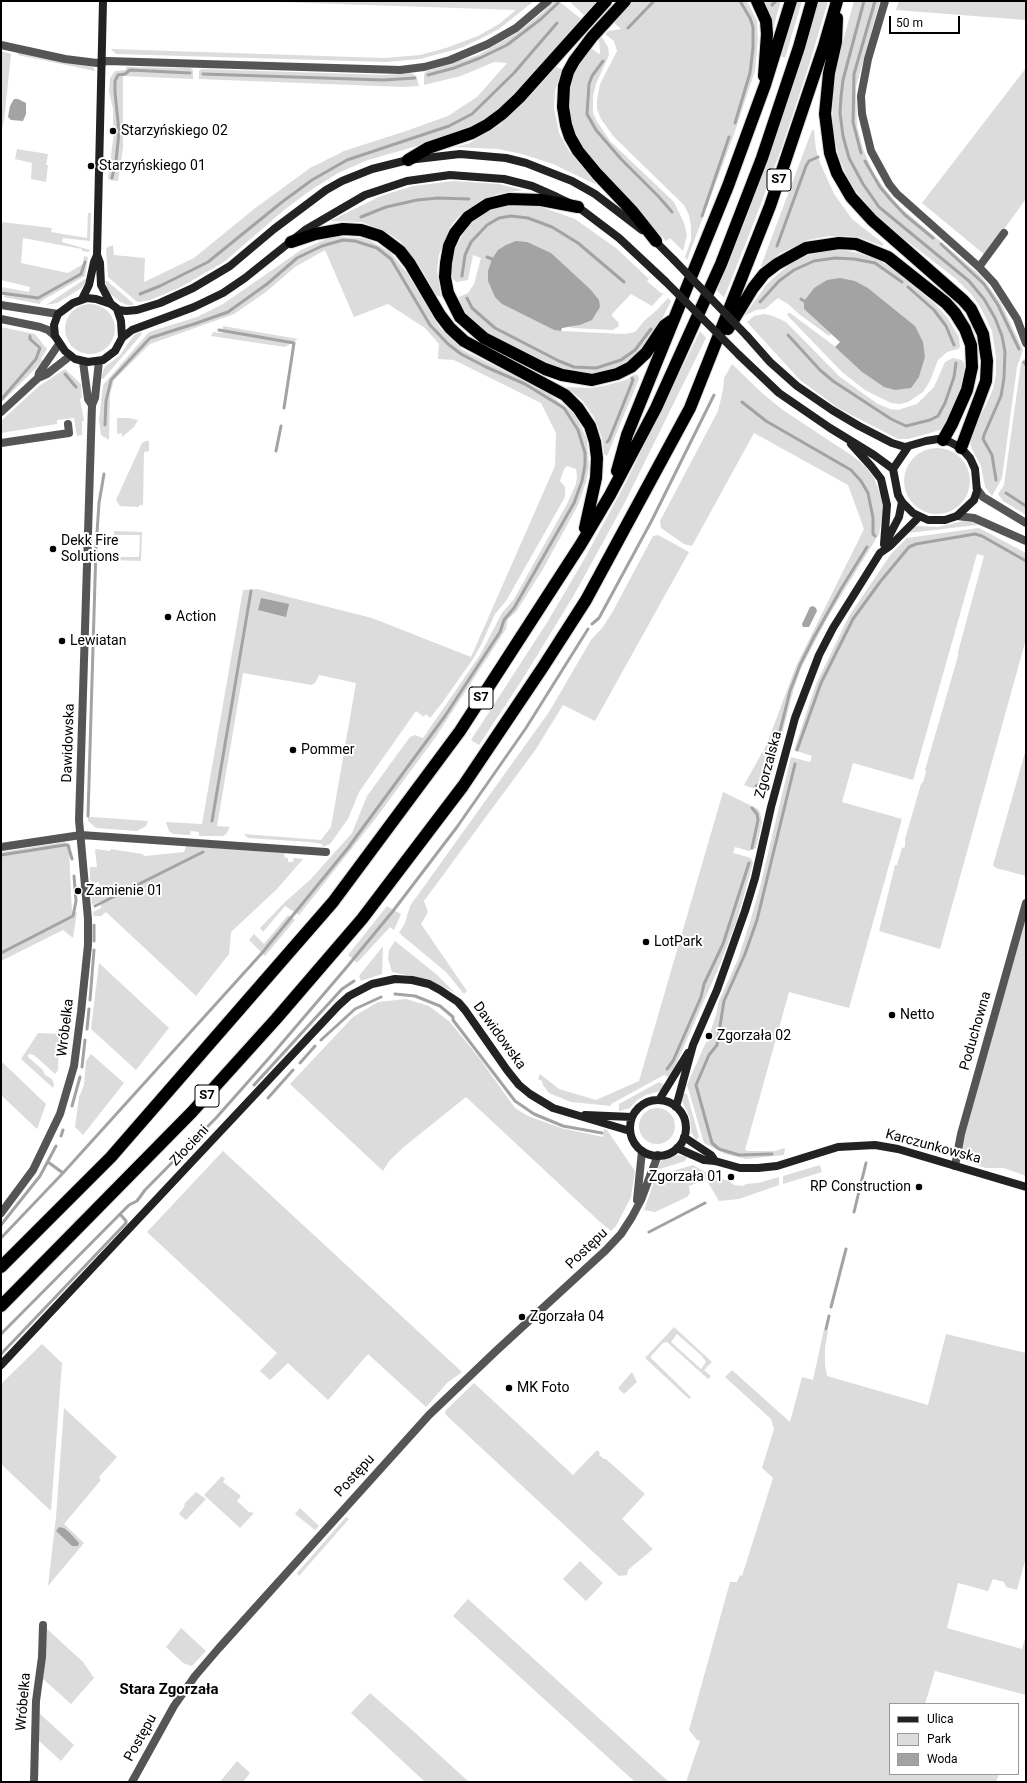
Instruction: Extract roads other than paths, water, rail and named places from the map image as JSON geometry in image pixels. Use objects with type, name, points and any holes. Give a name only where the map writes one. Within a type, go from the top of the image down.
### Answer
[{"type":"highway","points":[[408,160],[428,148],[472,133],[487,125],[502,114],[519,98],[606,1]]},
{"type":"highway","points":[[625,1],[592,37],[574,61],[568,72],[564,86],[563,107],[570,138],[578,151],[597,174],[633,212],[656,241]]},
{"type":"highway","points":[[756,1],[766,22],[764,66],[765,85]]},
{"type":"highway","name":"S7","points":[[1,1267],[111,1157],[333,902],[460,731],[581,544],[610,495],[627,435],[728,186],[765,85],[791,1]]},
{"type":"highway","points":[[610,495],[656,408],[721,264],[764,151],[799,47],[812,1]]},
{"type":"highway","points":[[838,1],[836,42],[829,73],[825,114],[830,153],[837,173],[851,196],[872,220],[963,300],[971,309],[983,334],[987,361],[986,381],[960,448]]},
{"type":"highway","name":"S7","points":[[1,1306],[192,1112],[276,1019],[362,919],[463,786],[586,600],[690,408],[775,192],[838,1]]},
{"type":"highway","points":[[578,207],[541,200],[509,199],[488,204],[468,217],[455,233],[449,246],[446,263],[445,277],[448,293],[460,317],[484,338],[546,369],[562,375],[592,380],[617,374],[631,367],[646,353],[664,326],[676,316]]},
{"type":"highway","points":[[291,242],[314,234],[343,229],[369,232],[380,236],[400,251],[410,264],[440,315],[450,328],[464,341],[564,395],[578,408],[590,426],[595,442],[597,458],[596,478],[591,506],[581,544]]},
{"type":"highway","points":[[711,355],[753,288],[764,274],[777,264],[806,248],[822,244],[856,244],[873,250],[900,265],[946,303],[955,313],[965,329],[971,345],[972,367],[967,390],[943,440]]},
{"type":"street","points":[[82,299],[89,285],[97,255],[103,1]]},
{"type":"street","points":[[1,45],[65,59],[97,63],[102,61],[400,70],[424,67],[450,60],[488,44],[516,28],[548,1]]},
{"type":"street","points":[[885,1],[868,59],[861,96],[862,114],[872,152],[878,165],[897,194],[979,267],[994,283],[1017,319],[1026,342]]},
{"type":"street","points":[[97,255],[100,263],[102,290],[114,306],[121,320],[122,338],[118,347],[111,355],[99,361],[84,362],[70,356],[59,344],[55,336],[54,325],[58,314],[73,303],[82,299],[96,299],[114,306],[126,311],[137,310],[160,303],[193,288],[230,266],[274,229],[326,190],[342,181],[366,171],[408,160],[460,154],[506,158],[526,163],[572,181],[595,194],[656,241],[782,373],[816,399],[859,426],[892,443],[908,447],[926,441],[943,440],[960,448],[973,463],[977,476],[977,489],[974,500],[957,516]]},
{"type":"street","points":[[122,338],[132,330],[194,307],[222,293],[245,278],[305,230],[365,195],[407,181],[437,177],[473,176],[504,179],[532,186],[578,207],[631,248],[779,393],[893,469]]},
{"type":"street","points":[[979,267],[1004,233]]},
{"type":"street","points":[[1,305],[58,314]]},
{"type":"street","points":[[1,319],[40,327],[48,330],[55,336]]},
{"type":"street","points":[[38,378],[39,373],[59,344]]},
{"type":"street","points":[[1,412],[38,378],[47,374],[70,356]]},
{"type":"street","name":"Dawidowska","points":[[88,919],[79,820],[92,405],[95,398],[99,361]]},
{"type":"street","name":"Dawidowska","points":[[84,362],[88,399],[92,405]]},
{"type":"street","points":[[1,443],[69,433],[68,424]]},
{"type":"street","points":[[845,437],[881,479],[887,505],[884,544]]},
{"type":"street","points":[[908,447],[893,469],[896,488],[902,502],[908,509],[919,517],[938,521],[957,516],[974,518],[1026,541]]},
{"type":"street","points":[[977,489],[988,500],[1026,523]]},
{"type":"street","points":[[880,553],[899,517],[902,502]]},
{"type":"street","name":"Zgorzalska","points":[[676,1107],[693,1046],[717,990],[743,917],[760,859],[785,752],[802,698],[819,655],[833,628],[880,553],[890,546],[919,517]]},
{"type":"street","points":[[1,847],[81,835],[326,852]]},
{"type":"street","name":"Poduchowna","points":[[955,1166],[961,1134],[1026,904]]},
{"type":"street","name":"Wróbelka","points":[[1,1213],[29,1176],[51,1136],[62,1111],[74,1066],[86,968],[88,919]]},
{"type":"street","name":"Złocieni","points":[[1,1366],[310,1036],[350,996],[372,984],[395,980],[417,981],[429,984],[440,990]]},
{"type":"street","name":"Dawidowska","points":[[440,990],[458,1002],[513,1077],[537,1098],[553,1108],[630,1131]]},
{"type":"street","name":"Zgorzalska","points":[[659,1100],[693,1046]]},
{"type":"street","points":[[659,1100],[666,1101],[676,1107],[683,1116],[685,1123],[684,1137],[677,1148],[658,1156],[642,1151],[633,1141],[630,1131],[632,1117],[641,1105],[649,1101],[659,1100]]},
{"type":"street","points":[[578,1116],[587,1114],[632,1117]]},
{"type":"street","name":"Karczunkowska","points":[[684,1137],[711,1155],[715,1161]]},
{"type":"street","name":"Karczunkowska","points":[[677,1148],[704,1160],[715,1161],[740,1168],[765,1168],[777,1166],[838,1147],[875,1145],[898,1149],[1026,1187]]},
{"type":"street","points":[[638,1205],[642,1151]]},
{"type":"street","name":"Postępu","points":[[132,1782],[174,1706],[206,1662],[429,1415],[606,1250],[632,1217],[658,1156]]},
{"type":"street","name":"Wróbelka","points":[[34,1782],[36,1701],[42,1657],[43,1625]]},
{"type":"water","points":[[14,99],[18,99],[26,103],[26,114],[23,121],[11,120],[8,117],[10,106]]},
{"type":"water","points":[[516,241],[527,242],[551,253],[591,290],[599,300],[600,307],[592,320],[580,325],[562,328],[561,331],[554,330],[502,304],[495,297],[488,281],[488,271],[492,259],[498,250]]},
{"type":"water","points":[[840,278],[855,281],[868,288],[915,326],[923,342],[925,357],[919,377],[911,388],[895,390],[884,387],[862,372],[835,347],[840,342],[804,309],[804,301],[814,288],[827,280]]},
{"type":"water","points":[[261,598],[289,604],[286,617],[258,610]]},
{"type":"water","points":[[813,606],[817,611],[809,627],[803,627],[802,624],[810,607]]},
{"type":"water","points":[[59,1527],[64,1528],[70,1533],[79,1543],[78,1546],[72,1546],[56,1531]]},
{"type":"waterway","points":[[628,28],[654,1]]},
{"type":"waterway","points":[[735,123],[750,73],[753,48],[753,27],[750,18],[740,1]]},
{"type":"waterway","points":[[772,5],[776,1]]},
{"type":"waterway","points":[[864,1],[843,80],[841,97],[840,113],[843,136],[849,158],[863,184],[879,207],[969,281],[984,299],[995,318],[1002,336],[1005,352],[1004,378],[1001,396],[983,439],[992,455],[996,480]]},
{"type":"waterway","points":[[861,153],[853,122],[854,74],[875,1]]},
{"type":"waterway","points":[[428,75],[454,68],[507,45],[541,19],[558,3]]},
{"type":"waterway","points":[[140,294],[160,286],[208,262],[282,202],[312,180],[347,160],[449,126],[472,114],[514,73],[557,23]]},
{"type":"waterway","points":[[603,61],[592,76],[589,84],[587,114],[596,130],[621,159],[672,212]]},
{"type":"waterway","points":[[112,178],[116,161],[119,132],[115,92],[115,81],[118,75],[125,74],[130,70],[190,73]]},
{"type":"waterway","points":[[203,74],[383,80],[415,78]]},
{"type":"waterway","points":[[702,216],[729,137]]},
{"type":"waterway","points":[[777,246],[806,166],[809,161],[818,157]]},
{"type":"waterway","points":[[865,161],[880,187],[891,200],[905,215],[933,238]]},
{"type":"waterway","points":[[361,217],[386,207],[417,200],[438,198],[469,199]]},
{"type":"waterway","points":[[462,276],[465,255],[471,242],[487,225],[499,218],[511,216],[528,218],[552,227],[578,243],[624,282]]},
{"type":"waterway","points":[[48,1162],[63,1173],[262,953],[348,848],[445,716],[500,632],[504,620],[514,608],[574,503],[582,481],[585,465],[585,453],[578,430],[564,408],[525,384],[461,354],[448,344],[430,325],[391,259],[377,248],[355,241],[343,240],[322,246],[297,258],[267,284],[228,312],[150,338],[111,380],[106,401],[105,425]]},
{"type":"waterway","points":[[941,244],[984,284],[998,305],[1019,349]]},
{"type":"waterway","points":[[487,257],[492,259]]},
{"type":"waterway","points":[[760,302],[779,281],[794,270],[814,261],[835,258],[854,259],[875,263],[902,282]]},
{"type":"waterway","points":[[1,293],[38,298],[81,274],[85,262]]},
{"type":"waterway","points":[[908,287],[934,310],[946,326],[954,345]]},
{"type":"waterway","points":[[467,298],[472,308],[495,328],[559,361],[574,367],[596,368],[621,360],[635,350],[651,329]]},
{"type":"waterway","points":[[219,330],[294,343],[284,408]]},
{"type":"waterway","points":[[788,335],[820,370],[833,381],[891,419],[906,426],[930,420],[938,416],[945,403],[954,377],[956,363]]},
{"type":"waterway","points":[[1,400],[36,359],[40,348],[30,339],[30,336]]},
{"type":"waterway","points":[[65,374],[76,387]]},
{"type":"waterway","points":[[607,442],[633,380],[632,378]]},
{"type":"waterway","points":[[592,624],[599,618],[652,520],[714,395]]},
{"type":"waterway","points":[[742,402],[766,421],[851,470],[861,481],[868,493],[873,518],[873,534],[875,536]]},
{"type":"waterway","points":[[276,451],[281,426]]},
{"type":"waterway","points":[[88,816],[96,547],[99,503],[104,474]]},
{"type":"waterway","points":[[1006,493],[1026,506]]},
{"type":"waterway","points":[[797,750],[821,683],[853,619],[880,582],[909,547],[916,544],[975,534],[982,536],[1026,561]]},
{"type":"waterway","points":[[756,786],[765,781],[771,767],[790,691],[800,665],[841,589],[867,547]]},
{"type":"waterway","points":[[212,821],[251,591]]},
{"type":"waterway","points":[[1,1334],[129,1205],[137,1201],[145,1190],[216,1118],[346,968],[393,911],[457,827],[526,728],[588,629]]},
{"type":"waterway","points":[[772,1154],[739,1155],[719,1149],[712,1143],[696,1085],[709,1055],[717,1045],[724,1001],[745,954],[757,920],[795,764]]},
{"type":"waterway","points":[[752,808],[757,814],[758,820],[752,848]]},
{"type":"waterway","points":[[1,855],[68,845],[72,859]]},
{"type":"waterway","points":[[95,906],[203,852]]},
{"type":"waterway","points":[[667,1069],[673,1061],[701,997],[704,984],[723,944],[749,863]]},
{"type":"waterway","points":[[1,953],[73,916],[76,901],[74,876]]},
{"type":"waterway","points":[[94,925],[94,941]]},
{"type":"waterway","points":[[90,1000],[94,950]]},
{"type":"waterway","points":[[254,1085],[342,989],[354,981]]},
{"type":"waterway","points":[[395,994],[415,996],[440,1006],[453,1017],[453,1020],[515,1101],[534,1114],[563,1126],[602,1133]]},
{"type":"waterway","points":[[321,1040],[355,1009],[381,997]]},
{"type":"waterway","points":[[87,1029],[89,1009]]},
{"type":"waterway","points":[[82,1067],[85,1040]]},
{"type":"waterway","points":[[300,1063],[315,1046]]},
{"type":"waterway","points":[[268,1098],[293,1070]]},
{"type":"waterway","points":[[72,1106],[80,1077]]},
{"type":"waterway","points":[[61,1136],[63,1130]]},
{"type":"waterway","points":[[1,1225],[40,1176],[56,1146]]},
{"type":"waterway","points":[[854,1212],[866,1163]]},
{"type":"waterway","points":[[1,1238],[63,1173]]},
{"type":"waterway","points":[[649,1232],[705,1203]]},
{"type":"waterway","points":[[1,1354],[126,1223],[120,1214]]},
{"type":"waterway","points":[[831,1307],[846,1249]]},
{"type":"waterway","points":[[826,1329],[829,1316]]},
{"type":"place","name":"Starzyńskiego 02","points":[[113,131]]},
{"type":"place","name":"Starzyńskiego 01","points":[[91,166]]},
{"type":"place","name":"Dekk Fire Solutions","points":[[53,549]]},
{"type":"place","name":"Action","points":[[168,617]]},
{"type":"place","name":"Lewiatan","points":[[62,641]]},
{"type":"place","name":"Pommer","points":[[293,750]]},
{"type":"place","name":"Zamienie 01","points":[[78,891]]},
{"type":"place","name":"LotPark","points":[[646,942]]},
{"type":"place","name":"Netto","points":[[892,1015]]},
{"type":"place","name":"Zgorzała 02","points":[[709,1036]]},
{"type":"place","name":"Zgorzała 01","points":[[731,1177]]},
{"type":"place","name":"RP Construction","points":[[919,1187]]},
{"type":"place","name":"Zgorzała 04","points":[[522,1317]]},
{"type":"place","name":"MK Foto","points":[[509,1388]]},
{"type":"district","name":"Stara Zgorzała","points":[[169,1690]]}]
